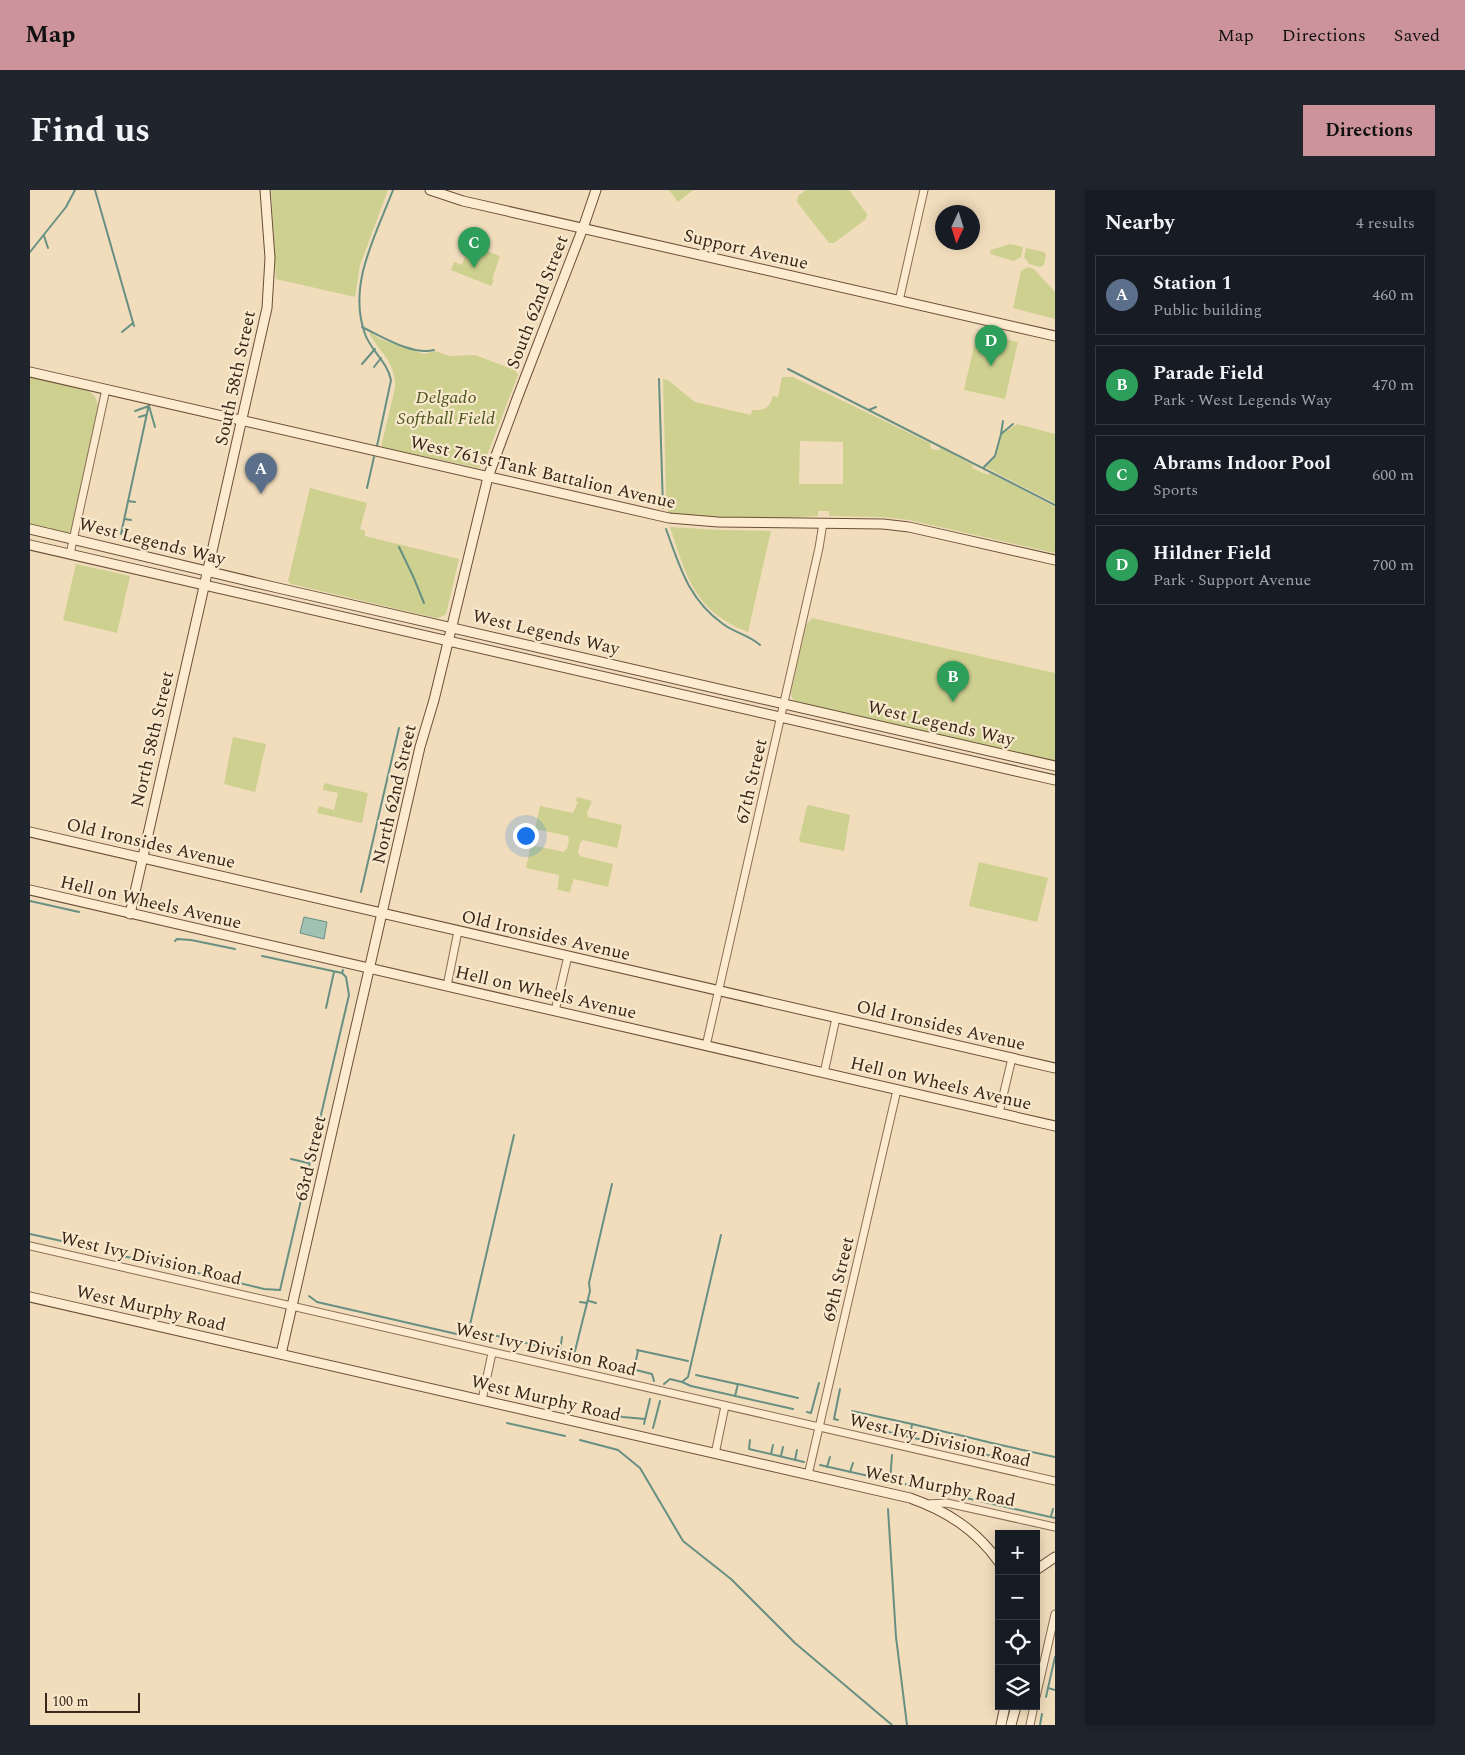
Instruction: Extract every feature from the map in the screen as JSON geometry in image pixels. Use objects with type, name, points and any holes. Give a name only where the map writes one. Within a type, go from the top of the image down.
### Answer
[{"type":"street","name":"South 58th Street","points":[[208,571],[267,308],[270,258],[265,190]]},
{"type":"street","name":"Support Avenue","points":[[430,190],[463,201],[1055,336]]},
{"type":"street","name":"South 62nd Street","points":[[452,627],[488,477],[596,190]]},
{"type":"street","points":[[899,300],[924,190]]},
{"type":"street","name":"West 761st Tank Battalion Avenue","points":[[30,372],[669,518],[718,522],[871,523],[909,527],[1055,560]]},
{"type":"street","points":[[70,554],[106,389]]},
{"type":"street","name":"67th Street","points":[[706,1046],[823,530],[823,523]]},
{"type":"street","name":"West Legends Way","points":[[30,529],[1055,766]]},
{"type":"street","name":"West Legends Way","points":[[30,545],[1055,780]]},
{"type":"street","name":"North 58th Street","points":[[130,914],[208,571]]},
{"type":"street","name":"North 62nd Street","points":[[370,968],[420,747],[452,627]]},
{"type":"street","name":"Old Ironsides Avenue","points":[[30,832],[1055,1068]]},
{"type":"street","name":"Hell on Wheels Avenue","points":[[30,890],[1055,1126]]},
{"type":"street","points":[[447,986],[458,931]]},
{"type":"street","points":[[555,1011],[568,956]]},
{"type":"street","name":"63rd Street","points":[[281,1354],[370,968]]},
{"type":"street","points":[[824,1073],[836,1018]]},
{"type":"street","points":[[999,1113],[1012,1058]]},
{"type":"street","name":"69th Street","points":[[808,1475],[897,1090]]},
{"type":"street","name":"West Ivy Division Road","points":[[30,1246],[1055,1481]]},
{"type":"street","name":"West Murphy Road","points":[[30,1297],[910,1498],[926,1504],[947,1503],[1055,1527]]},
{"type":"street","points":[[482,1400],[492,1353]]},
{"type":"street","points":[[715,1454],[726,1406]]},
{"type":"street","points":[[926,1504],[969,1529],[984,1542],[995,1557]]},
{"type":"street","points":[[1040,1567],[1055,1557]]},
{"type":"street","points":[[1040,1680],[1055,1614]]},
{"type":"street","points":[[1001,1725],[1004,1710]]},
{"type":"street","points":[[1012,1725],[1015,1710]]},
{"type":"street","points":[[1030,1725],[1033,1710]]},
{"type":"green space","points":[[271,190],[388,190],[360,265],[355,297],[276,279]]},
{"type":"green space","points":[[669,190],[693,190],[678,202]]},
{"type":"green space","points":[[806,190],[849,190],[867,214],[866,219],[834,243],[829,243],[797,202],[798,196]]},
{"type":"green space","points":[[470,244],[500,256],[491,286],[451,270],[454,262],[462,265]]},
{"type":"green space","points":[[1010,244],[1023,247],[1021,257],[1014,261],[990,254],[991,250]]},
{"type":"green space","points":[[1026,248],[1044,252],[1046,255],[1044,265],[1040,267],[1029,264],[1024,257]]},
{"type":"green space","points":[[1028,267],[1034,269],[1055,292],[1055,319],[1013,308],[1021,271]]},
{"type":"green space","name":"Delgado Softball Field","points":[[370,332],[380,339],[424,354],[435,351],[449,356],[475,355],[515,370],[518,375],[484,463],[479,468],[381,447],[395,388],[395,380],[391,366],[370,335]]},
{"type":"green space","points":[[977,333],[1018,342],[1005,399],[964,390]]},
{"type":"green space","points":[[30,377],[88,391],[94,396],[98,404],[72,528],[70,532],[65,534],[30,527]]},
{"type":"green space","points":[[782,377],[793,377],[930,443],[931,449],[938,450],[941,448],[973,465],[972,468],[988,475],[990,473],[1055,507],[1055,553],[909,520],[882,517],[829,516],[829,511],[818,511],[818,516],[761,518],[686,516],[668,513],[663,379],[669,381],[695,402],[751,415],[752,410],[760,410],[768,406],[773,396],[778,397]],"holes":[[[800,441],[843,442],[843,484],[799,484]]]},
{"type":"green space","points":[[1017,424],[1055,434],[1055,503],[985,467],[996,457],[1002,434]]},
{"type":"green space","points":[[310,488],[367,503],[360,529],[365,531],[365,536],[459,559],[446,614],[436,618],[291,584],[288,581]]},
{"type":"green space","points":[[670,527],[771,531],[748,632],[730,624],[704,603],[695,590],[681,561]]},
{"type":"green space","points":[[76,564],[130,576],[117,633],[63,620]]},
{"type":"green space","points":[[812,618],[1055,673],[1055,762],[796,702],[792,698],[791,693],[806,625]]},
{"type":"green space","points":[[233,737],[266,744],[255,792],[224,784]]},
{"type":"green space","points":[[324,783],[368,793],[362,823],[317,813],[319,806],[334,810],[338,793],[323,790]]},
{"type":"green space","points":[[577,797],[592,801],[587,813],[588,817],[622,825],[617,848],[583,840],[580,843],[578,852],[580,856],[613,864],[608,887],[574,879],[571,893],[556,889],[558,888],[559,875],[526,868],[531,845],[564,852],[569,841],[568,836],[535,829],[540,806],[573,813],[578,802],[576,801]]},
{"type":"green space","points":[[807,806],[850,815],[844,851],[800,842]]},
{"type":"green space","points":[[979,862],[1048,878],[1037,922],[969,906]]},
{"type":"shaded area","points":[[304,917],[327,922],[324,939],[300,933]]},
{"type":"waterway","points":[[30,252],[66,207],[75,190]]},
{"type":"waterway","points":[[95,190],[134,326]]},
{"type":"waterway","points":[[377,446],[391,380],[386,367],[365,334],[360,316],[359,297],[366,260],[393,190]]},
{"type":"waterway","points":[[44,236],[48,248]]},
{"type":"waterway","points":[[122,332],[133,323]]},
{"type":"waterway","points":[[362,327],[407,348],[426,351],[434,350]]},
{"type":"waterway","points":[[362,364],[375,349]]},
{"type":"waterway","points":[[374,367],[381,358]]},
{"type":"waterway","points":[[788,369],[1055,505]]},
{"type":"waterway","points":[[659,379],[663,508]]},
{"type":"waterway","points":[[121,534],[149,404]]},
{"type":"waterway","points":[[135,411],[149,406],[155,427]]},
{"type":"waterway","points":[[869,410],[876,407]]},
{"type":"waterway","points":[[139,417],[146,415]]},
{"type":"waterway","points":[[1001,434],[1003,421]]},
{"type":"waterway","points":[[983,468],[995,456],[1001,434],[1013,424]]},
{"type":"waterway","points":[[367,488],[374,457]]},
{"type":"waterway","points":[[128,501],[135,502]]},
{"type":"waterway","points":[[125,519],[131,520]]},
{"type":"waterway","points":[[666,529],[681,569],[701,604],[723,624],[760,645]]},
{"type":"waterway","points":[[122,531],[128,533]]},
{"type":"waterway","points":[[399,547],[424,603]]},
{"type":"waterway","points":[[361,892],[399,728]]},
{"type":"waterway","points":[[30,901],[79,912]]},
{"type":"waterway","points":[[175,941],[177,939],[191,940],[235,949]]},
{"type":"waterway","points":[[262,956],[342,973],[343,970]]},
{"type":"waterway","points":[[326,1008],[334,972]]},
{"type":"waterway","points":[[280,1290],[349,995],[346,977],[342,973]]},
{"type":"waterway","points":[[475,1331],[469,1329],[514,1135]]},
{"type":"waterway","points":[[291,1159],[308,1163]]},
{"type":"waterway","points":[[574,1355],[590,1291],[589,1283],[612,1184]]},
{"type":"waterway","points":[[30,1234],[75,1244]]},
{"type":"waterway","points":[[664,1384],[670,1379],[682,1382],[688,1377],[721,1235]]},
{"type":"waterway","points":[[122,1256],[132,1258]]},
{"type":"waterway","points":[[156,1263],[264,1289],[280,1290]]},
{"type":"waterway","points":[[309,1296],[317,1302],[461,1335],[469,1329]]},
{"type":"waterway","points":[[589,1301],[596,1303]]},
{"type":"waterway","points":[[580,1302],[587,1303]]},
{"type":"waterway","points":[[489,1334],[579,1356]]},
{"type":"waterway","points":[[560,1351],[562,1337]]},
{"type":"waterway","points":[[634,1370],[637,1350],[688,1361]]},
{"type":"waterway","points":[[600,1361],[652,1374],[654,1381]]},
{"type":"waterway","points":[[696,1375],[737,1384]]},
{"type":"waterway","points":[[682,1382],[691,1386],[793,1409]]},
{"type":"waterway","points":[[807,1412],[811,1413],[819,1383]]},
{"type":"waterway","points":[[735,1396],[738,1384],[798,1398]]},
{"type":"waterway","points":[[838,1420],[834,1419],[840,1389]]},
{"type":"waterway","points":[[644,1424],[650,1399]]},
{"type":"waterway","points":[[653,1428],[660,1401]]},
{"type":"waterway","points":[[583,1409],[623,1417],[645,1419]]},
{"type":"waterway","points":[[852,1411],[912,1424]]},
{"type":"waterway","points":[[507,1423],[565,1436]]},
{"type":"waterway","points":[[852,1423],[897,1434],[896,1436]]},
{"type":"waterway","points":[[910,1437],[912,1424],[954,1434]]},
{"type":"waterway","points":[[897,1434],[1004,1459]]},
{"type":"waterway","points":[[955,1434],[996,1444]]},
{"type":"waterway","points":[[580,1440],[618,1450],[640,1468],[683,1541],[731,1579],[795,1643],[892,1725]]},
{"type":"waterway","points":[[750,1440],[749,1449],[804,1462]]},
{"type":"waterway","points":[[996,1457],[996,1444],[1055,1457]]},
{"type":"waterway","points":[[771,1454],[773,1445]]},
{"type":"waterway","points":[[781,1456],[783,1447]]},
{"type":"waterway","points":[[795,1460],[797,1450]]},
{"type":"waterway","points":[[890,1482],[892,1455]]},
{"type":"waterway","points":[[827,1467],[830,1457]]},
{"type":"waterway","points":[[850,1472],[853,1463]]},
{"type":"waterway","points":[[820,1465],[1055,1518]]},
{"type":"waterway","points":[[874,1477],[876,1468]]},
{"type":"waterway","points":[[953,1495],[956,1487]]},
{"type":"waterway","points":[[1001,1505],[1003,1498]]},
{"type":"waterway","points":[[888,1509],[896,1637],[907,1725]]},
{"type":"waterway","points":[[1051,1516],[1053,1509]]},
{"type":"waterway","points":[[1046,1697],[1055,1657]]},
{"type":"waterway","points":[[1048,1688],[1055,1690]]},
{"type":"waterway","points":[[1040,1725],[1042,1714]]},
{"type":"place","name":"Abrams Indoor Pool","points":[[474,268]]},
{"type":"place","name":"Hildner Field","points":[[991,366]]},
{"type":"place","name":"Station 1","points":[[261,494]]},
{"type":"place","name":"Parade Field","points":[[953,702]]}]
